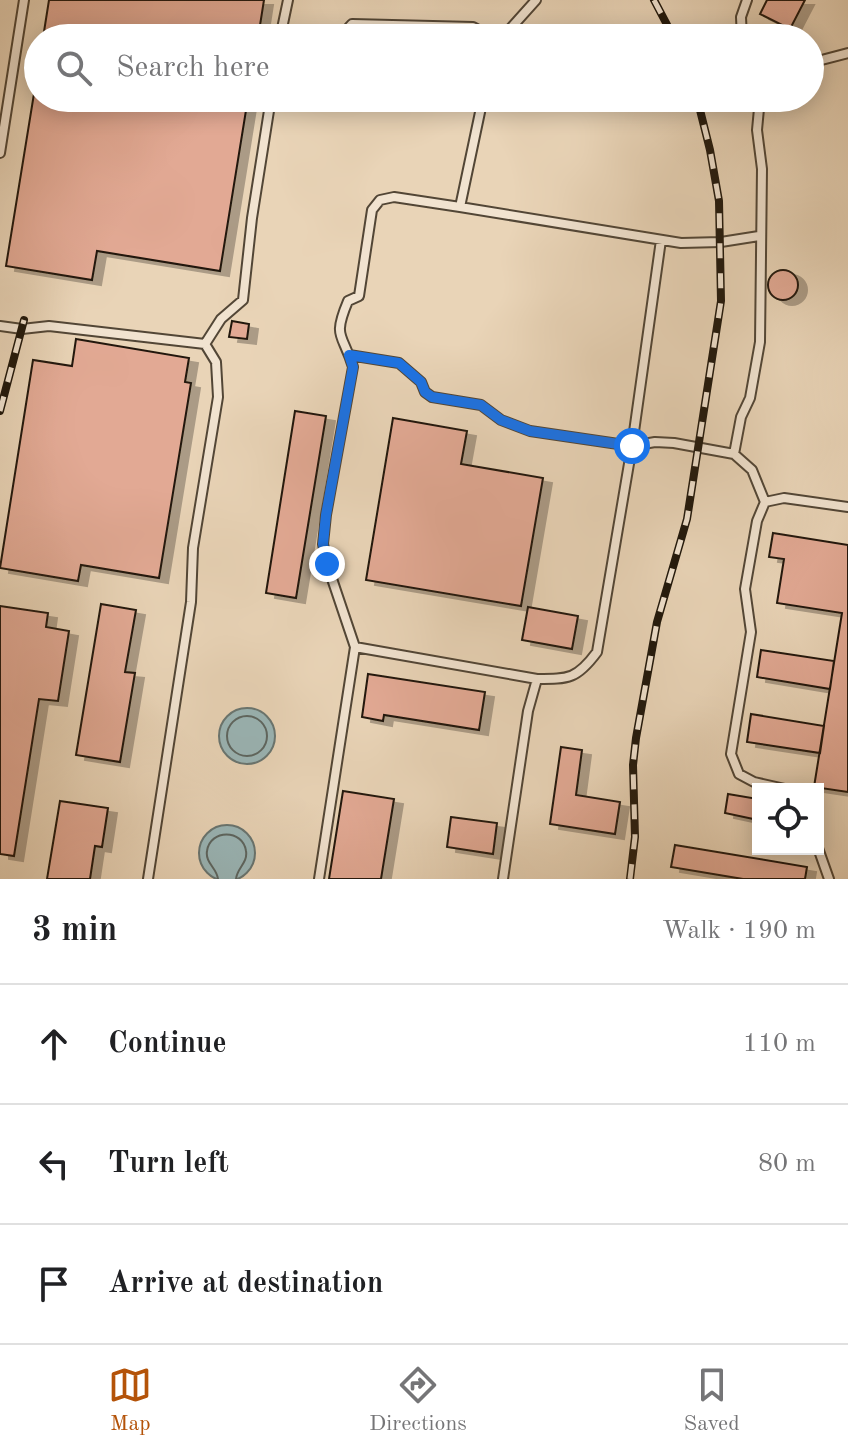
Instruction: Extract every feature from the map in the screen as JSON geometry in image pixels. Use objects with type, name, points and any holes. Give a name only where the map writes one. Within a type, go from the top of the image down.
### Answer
[{"type":"lane","points":[[0,153],[24,0]]},
{"type":"lane","points":[[283,24],[288,0]]},
{"type":"lane","points":[[514,24],[536,0]]},
{"type":"lane","points":[[741,24],[747,0]]},
{"type":"lane","points":[[352,24],[399,24]]},
{"type":"lane","points":[[824,59],[848,53]]},
{"type":"lane","points":[[205,344],[221,319],[243,300],[269,112]]},
{"type":"lane","points":[[460,207],[480,112]]},
{"type":"lane","points":[[734,454],[741,417],[750,398],[760,342],[762,169],[757,130],[759,112]]},
{"type":"lane","points":[[319,879],[355,647],[323,544],[353,367],[339,339],[339,322],[348,301],[359,296],[372,210],[380,200],[394,197],[661,240],[694,243],[759,236]]},
{"type":"lane","points":[[355,647],[537,679],[564,679],[584,670],[597,652],[632,446],[661,240]]},
{"type":"lane","points":[[0,326],[22,329],[49,326],[205,344]]},
{"type":"lane","points":[[148,879],[191,602],[193,548],[218,397],[216,362],[205,344]]},
{"type":"lane","points":[[349,355],[399,363],[421,382],[425,392],[432,397],[481,405],[501,420],[530,431],[632,446],[674,443],[734,454],[752,470],[765,502],[757,521],[745,589],[751,632],[731,754],[739,774],[758,783]]},
{"type":"lane","points":[[765,502],[784,498],[848,507]]},
{"type":"lane","points":[[503,879],[528,711],[537,679]]},
{"type":"lane","points":[[820,855],[829,879]]},
{"type":"water","points":[[247,708],[267,716],[275,736],[267,756],[247,764],[227,756],[219,736],[227,716]]},
{"type":"water","points":[[216,827],[238,827],[253,842],[253,864],[238,879],[216,879],[201,864],[201,842]]},
{"type":"building","points":[[49,0],[264,0],[260,24],[45,24]]},
{"type":"building","points":[[767,0],[805,0],[793,24],[780,24],[760,14]]},
{"type":"building","points":[[31,112],[246,112],[220,271],[97,251],[92,280],[6,266]]},
{"type":"building","points":[[783,270],[794,274],[798,285],[794,296],[783,300],[772,296],[768,285],[772,274]]},
{"type":"building","points":[[232,321],[249,324],[247,339],[229,337]]},
{"type":"building","points":[[76,339],[189,358],[185,382],[191,383],[159,578],[81,565],[78,581],[0,568],[33,360],[72,366]]},
{"type":"building","points":[[295,411],[326,416],[296,598],[266,593]]},
{"type":"building","points":[[393,418],[467,431],[461,464],[543,478],[521,606],[366,580]]},
{"type":"building","points":[[773,533],[848,545],[848,792],[824,788],[824,783],[815,783],[842,613],[777,603],[784,559],[769,557]]},
{"type":"building","points":[[101,604],[136,610],[125,672],[135,673],[120,762],[76,755]]},
{"type":"building","points":[[0,606],[48,613],[46,627],[69,631],[58,701],[39,699],[14,856],[0,854]]},
{"type":"building","points":[[528,607],[578,616],[572,649],[522,640]]},
{"type":"building","points":[[761,650],[834,661],[830,689],[757,677]]},
{"type":"building","points":[[368,674],[485,692],[479,730],[384,715],[383,721],[362,717]]},
{"type":"building","points":[[751,714],[824,726],[820,753],[747,742]]},
{"type":"building","points":[[561,747],[582,750],[576,795],[620,802],[615,834],[550,824]]},
{"type":"building","points":[[343,791],[394,799],[381,879],[329,879]]},
{"type":"building","points":[[728,794],[752,798],[752,819],[725,813]]},
{"type":"building","points":[[60,801],[108,808],[102,847],[95,846],[90,879],[47,879]]},
{"type":"building","points":[[451,817],[497,823],[493,854],[447,847]]},
{"type":"building","points":[[675,845],[807,867],[805,879],[743,879],[671,867]]},
{"type":"railway","points":[[654,0],[667,24]]},
{"type":"railway","points":[[630,879],[635,837],[633,765],[636,738],[657,622],[687,519],[721,301],[719,201],[700,112]]},
{"type":"railway","points":[[0,411],[24,320]]},
{"type":"route","points":[[327,564],[323,544],[326,515],[353,367],[349,355],[399,363],[421,382],[425,392],[432,397],[481,405],[501,420],[530,431],[632,446]]}]
